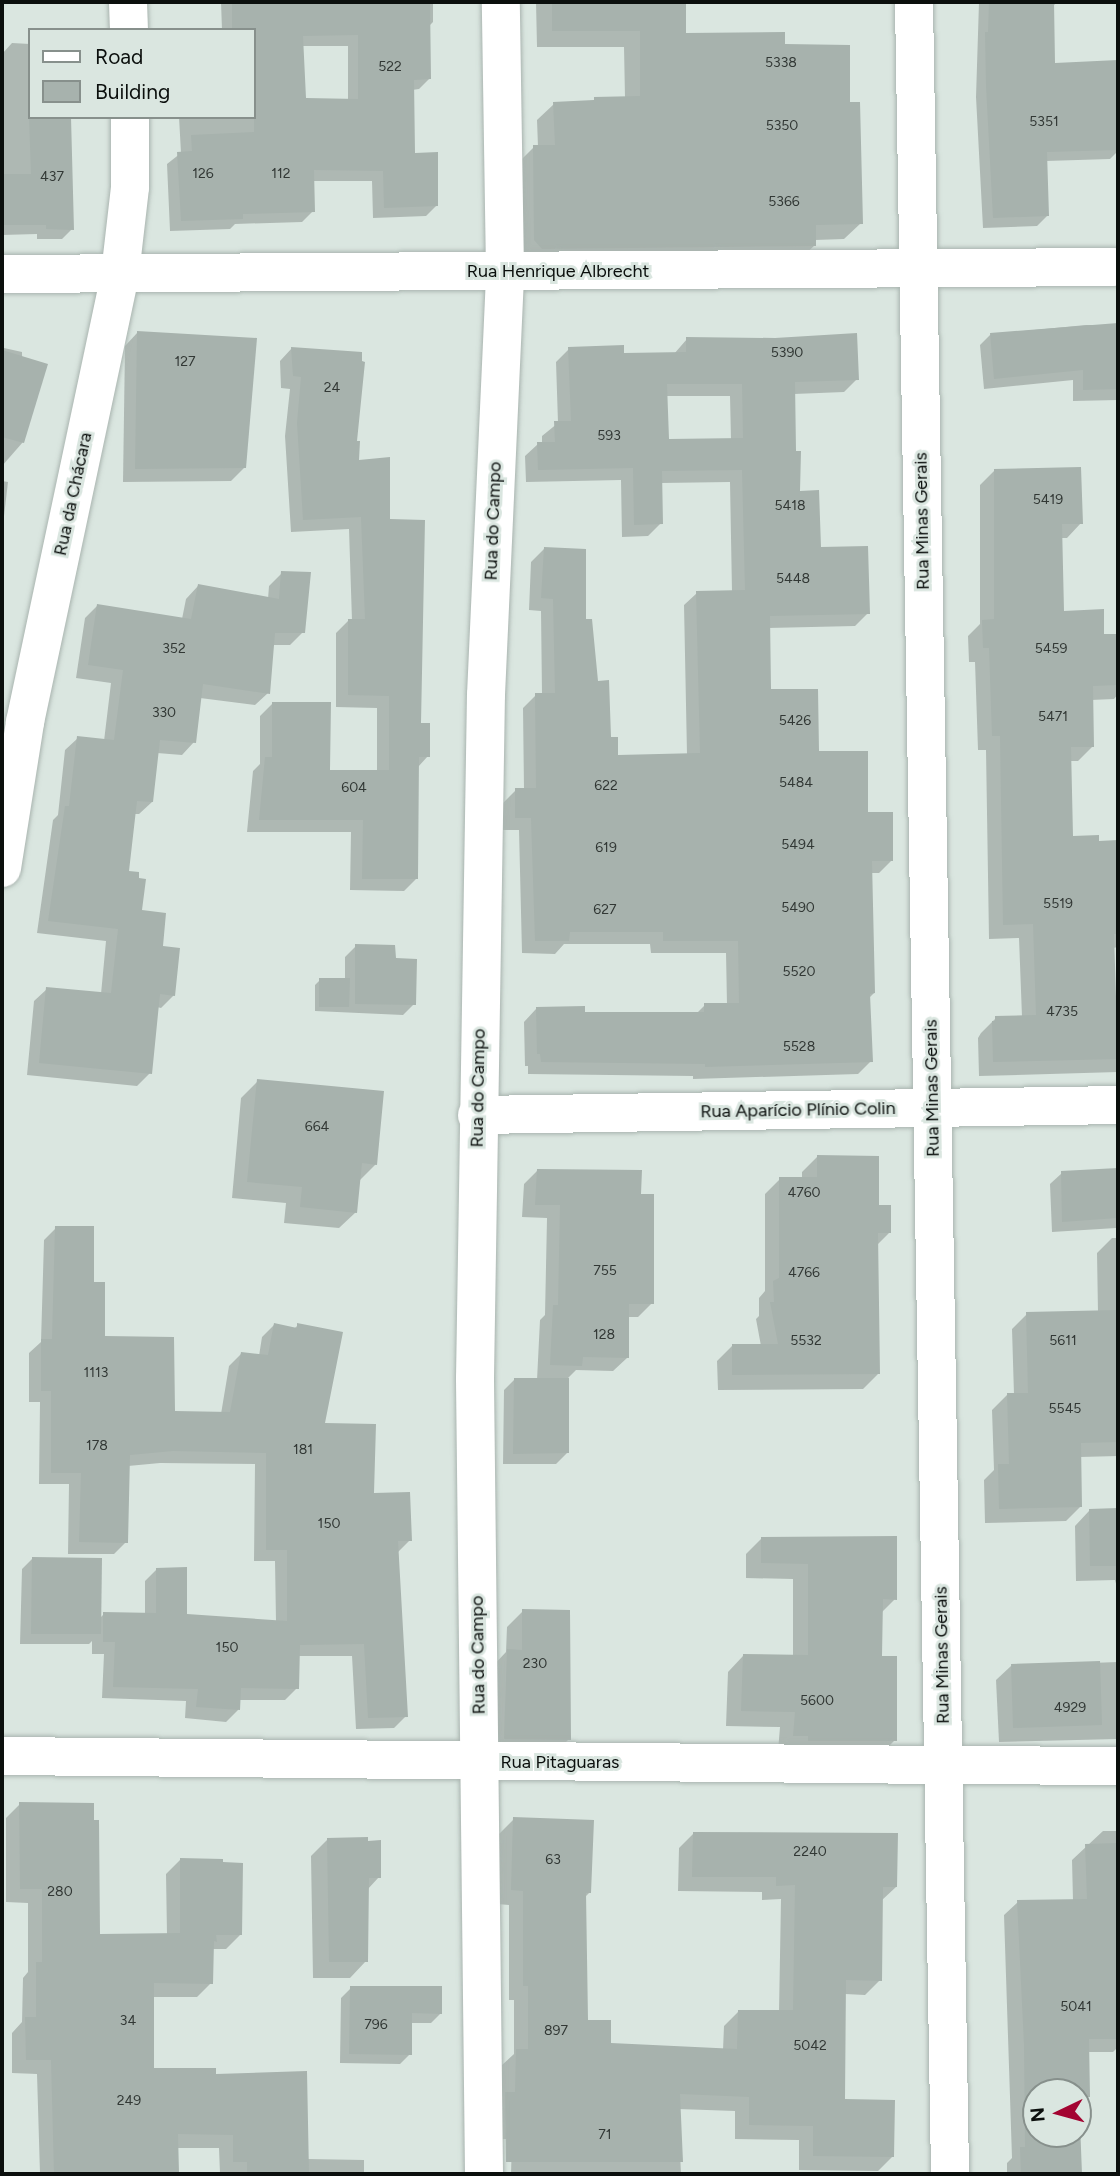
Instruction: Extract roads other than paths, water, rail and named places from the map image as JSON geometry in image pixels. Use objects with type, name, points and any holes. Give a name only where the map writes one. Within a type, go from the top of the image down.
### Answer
[{"type":"street","points":[[128,2],[129,28]]},
{"type":"street","name":"Rua do Campo","points":[[484,2174],[475,1378],[477,1115],[486,695],[505,271],[500,2]]},
{"type":"street","name":"Rua Minas Gerais","points":[[914,2],[950,2174]]},
{"type":"street","name":"Rua da Chácara","points":[[2,869],[25,722],[120,274],[130,187],[131,119]]},
{"type":"street","name":"Rua Henrique Albrecht","points":[[2,274],[1114,267]]},
{"type":"street","name":"Rua Aparício Plínio Colin","points":[[477,1115],[1118,1105]]},
{"type":"street","name":"Rua Pitaguaras","points":[[2,1756],[1118,1766]]}]
